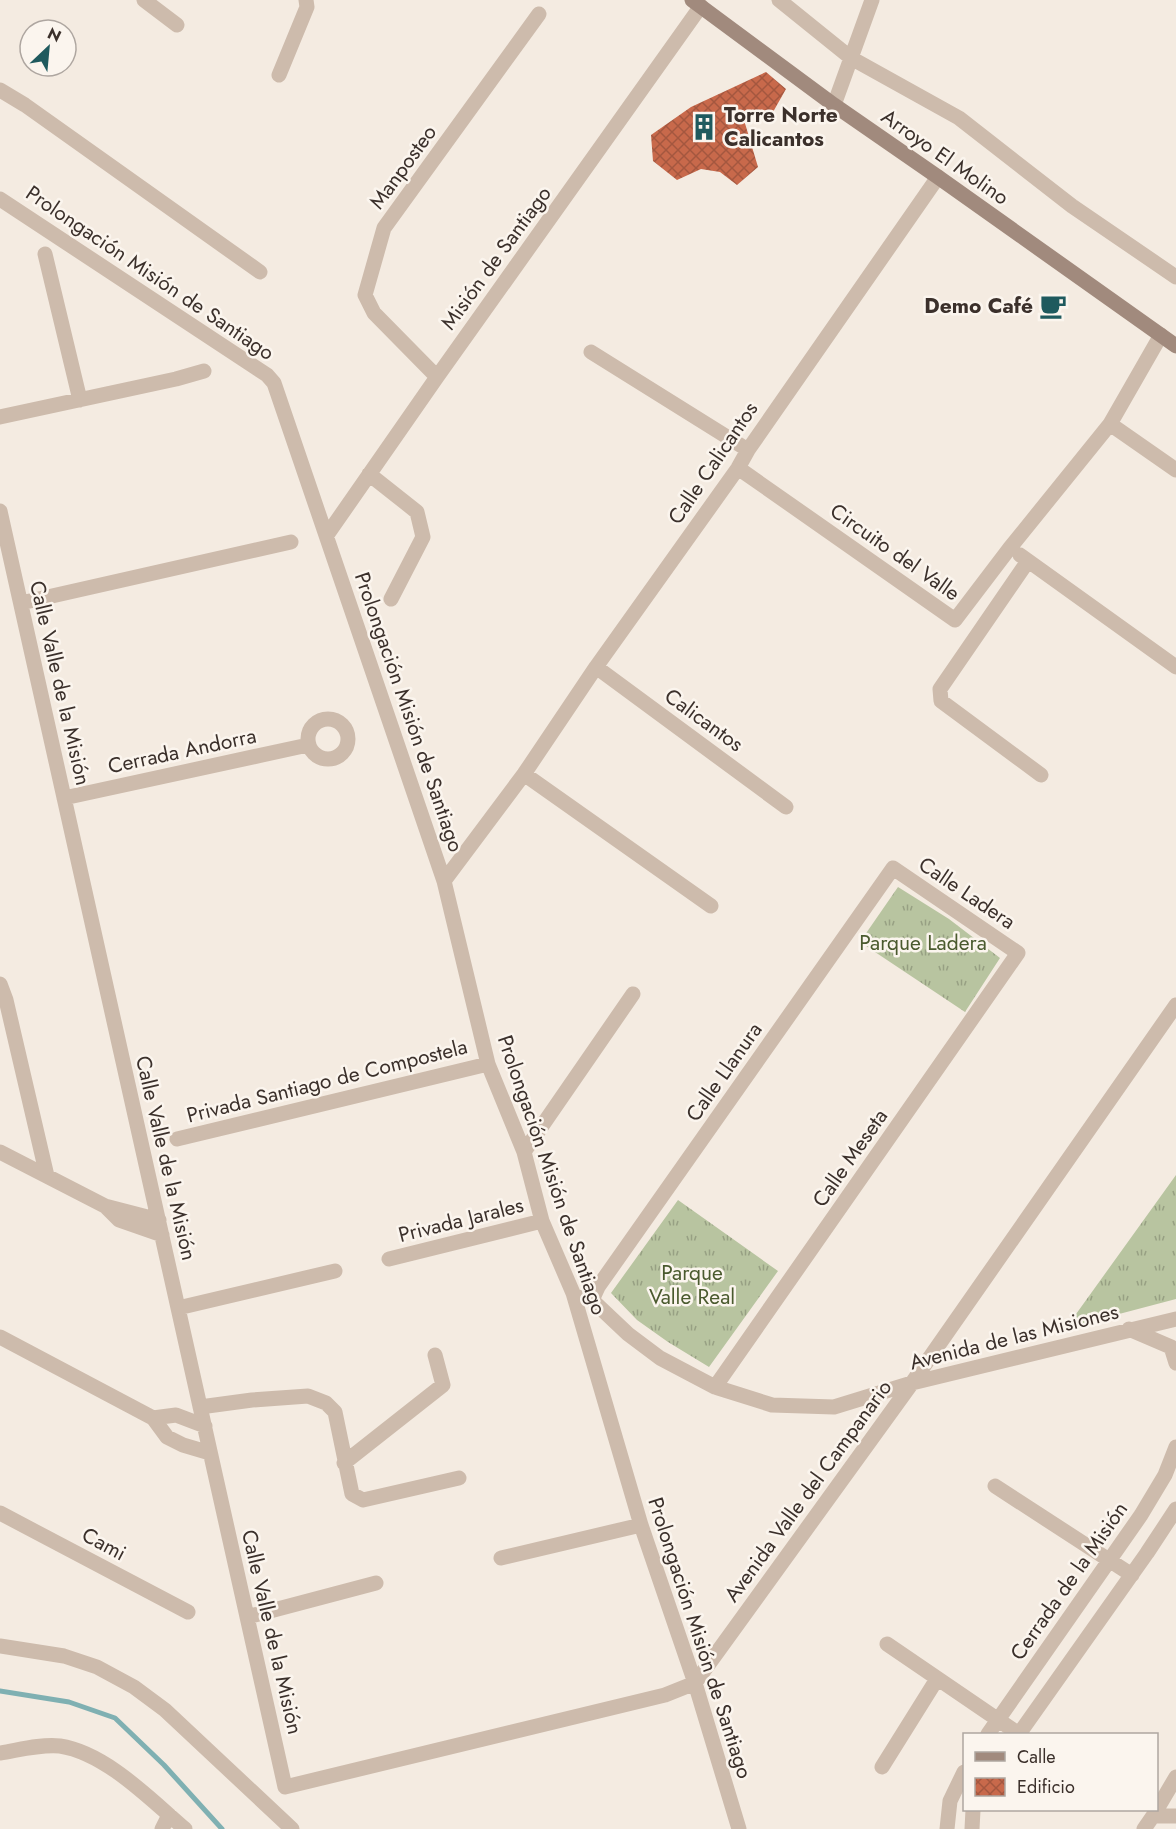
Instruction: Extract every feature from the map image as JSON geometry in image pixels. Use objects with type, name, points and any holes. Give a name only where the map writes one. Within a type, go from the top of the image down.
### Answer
[{"type":"street","points":[[144,0],[177,25]]},
{"type":"street","points":[[779,0],[852,58],[959,118],[1072,206],[1176,278]]},
{"type":"street","points":[[834,105],[872,0]]},
{"type":"street","points":[[279,75],[308,2]]},
{"type":"street","name":"Arroyo El Molino","points":[[697,3],[834,105],[1176,346]]},
{"type":"street","name":"Misión de Santiago","points":[[327,535],[697,3]]},
{"type":"street","name":"Manposteo","points":[[437,377],[374,313],[365,295],[370,272],[384,228],[539,14]]},
{"type":"street","points":[[0,90],[25,105],[260,272]]},
{"type":"street","name":"Calle Calicantos","points":[[444,881],[524,774],[596,667],[738,468],[747,450],[938,177]]},
{"type":"street","name":"Prolongación Misión de Santiago","points":[[0,199],[267,375],[274,383],[444,881],[488,1064],[524,1152],[542,1221],[573,1293],[640,1525],[695,1683],[739,1829]]},
{"type":"street","points":[[45,254],[81,400]]},
{"type":"street","name":"Circuito del Valle","points":[[738,468],[955,620],[1110,424],[1161,335]]},
{"type":"street","points":[[591,352],[747,450]]},
{"type":"street","points":[[0,417],[204,371]]},
{"type":"street","points":[[1110,424],[1176,470]]},
{"type":"street","points":[[369,474],[417,512],[423,537],[391,599]]},
{"type":"street","name":"Calle Valle de la Misión","points":[[0,511],[285,1787]]},
{"type":"street","points":[[21,603],[291,542]]},
{"type":"street","points":[[1010,549],[1176,667]]},
{"type":"street","points":[[1028,561],[940,689],[941,701],[1041,775]]},
{"type":"street","name":"Calicantos","points":[[596,667],[786,807]]},
{"type":"street","name":"Cerrada Andorra","points":[[64,798],[308,745]]},
{"type":"street","points":[[524,774],[711,906]]},
{"type":"street","name":"Calle Ladera","points":[[893,868],[1018,953]]},
{"type":"street","name":"Calle Llanura","points":[[592,1300],[598,1287],[893,868]]},
{"type":"street","name":"Calle Meseta","points":[[715,1387],[1018,953]]},
{"type":"street","points":[[0,984],[6,999],[47,1176]]},
{"type":"street","points":[[524,1152],[633,994]]},
{"type":"street","name":"Avenida Valle del Campanario","points":[[695,1683],[912,1383],[1176,1005]]},
{"type":"street","name":"Privada Santiago de Compostela","points":[[177,1139],[488,1064]]},
{"type":"street","points":[[0,1152],[105,1206],[159,1220]]},
{"type":"street","points":[[105,1206],[119,1220],[162,1236]]},
{"type":"street","name":"Privada Jarales","points":[[389,1259],[542,1221]]},
{"type":"street","points":[[178,1308],[335,1271]]},
{"type":"street","name":"Avenida de las Misiones","points":[[573,1293],[592,1300],[628,1335],[660,1358],[715,1387],[772,1405],[834,1407],[912,1383],[1176,1319]]},
{"type":"street","points":[[1129,1329],[1171,1347],[1176,1363]]},
{"type":"street","points":[[0,1337],[153,1418],[167,1437],[183,1445],[210,1453]]},
{"type":"street","points":[[344,1463],[443,1385],[435,1355]]},
{"type":"street","points":[[200,1407],[252,1400],[308,1396],[318,1398],[335,1412],[352,1494],[363,1500],[459,1478]]},
{"type":"street","points":[[153,1418],[176,1415],[205,1426]]},
{"type":"street","name":"Cerrada de la Misión","points":[[989,1733],[1141,1515],[1165,1475],[1176,1447]]},
{"type":"street","points":[[995,1486],[1132,1575]]},
{"type":"street","points":[[1020,1733],[1176,1509]]},
{"type":"street","name":"Cami","points":[[0,1513],[188,1612]]},
{"type":"street","points":[[501,1558],[640,1525]]},
{"type":"street","points":[[247,1617],[376,1583]]},
{"type":"street","points":[[887,1644],[1017,1733]]},
{"type":"street","points":[[0,1646],[64,1656],[97,1668],[134,1686],[165,1710],[292,1829]]},
{"type":"street","points":[[882,1767],[937,1679]]},
{"type":"street","points":[[267,1806],[285,1787],[665,1695],[695,1683]]},
{"type":"street","points":[[0,1753],[40,1747],[58,1746],[72,1749],[98,1760],[128,1781],[166,1822],[185,1829]]},
{"type":"street","points":[[947,1829],[950,1801],[963,1774]]},
{"type":"street","points":[[1158,1809],[1174,1786]]},
{"type":"street","points":[[972,1829],[973,1811]]},
{"type":"street","points":[[1144,1829],[1156,1811]]},
{"type":"street","points":[[1153,1816],[1176,1816]]},
{"type":"green space","name":"Parque Ladera","points":[[898,887],[949,919],[1000,958],[965,1012],[860,942]]},
{"type":"green space","points":[[1176,1175],[1176,1299],[1066,1328]]},
{"type":"green space","name":"Parque Valle Real","points":[[678,1200],[778,1271],[709,1367],[637,1320],[611,1293]]},
{"type":"building","name":"Torre Norte Calicantos","points":[[766,72],[786,89],[773,112],[744,120],[758,167],[737,185],[720,172],[701,169],[677,180],[653,161],[651,135],[691,107]]},
{"type":"waterway","points":[[0,1691],[69,1702],[115,1718],[164,1765],[222,1829]]},
{"type":"place","name":"Torre Norte Calicantos","points":[[704,127]]},
{"type":"place","name":"Demo Café","points":[[1053,306]]}]
